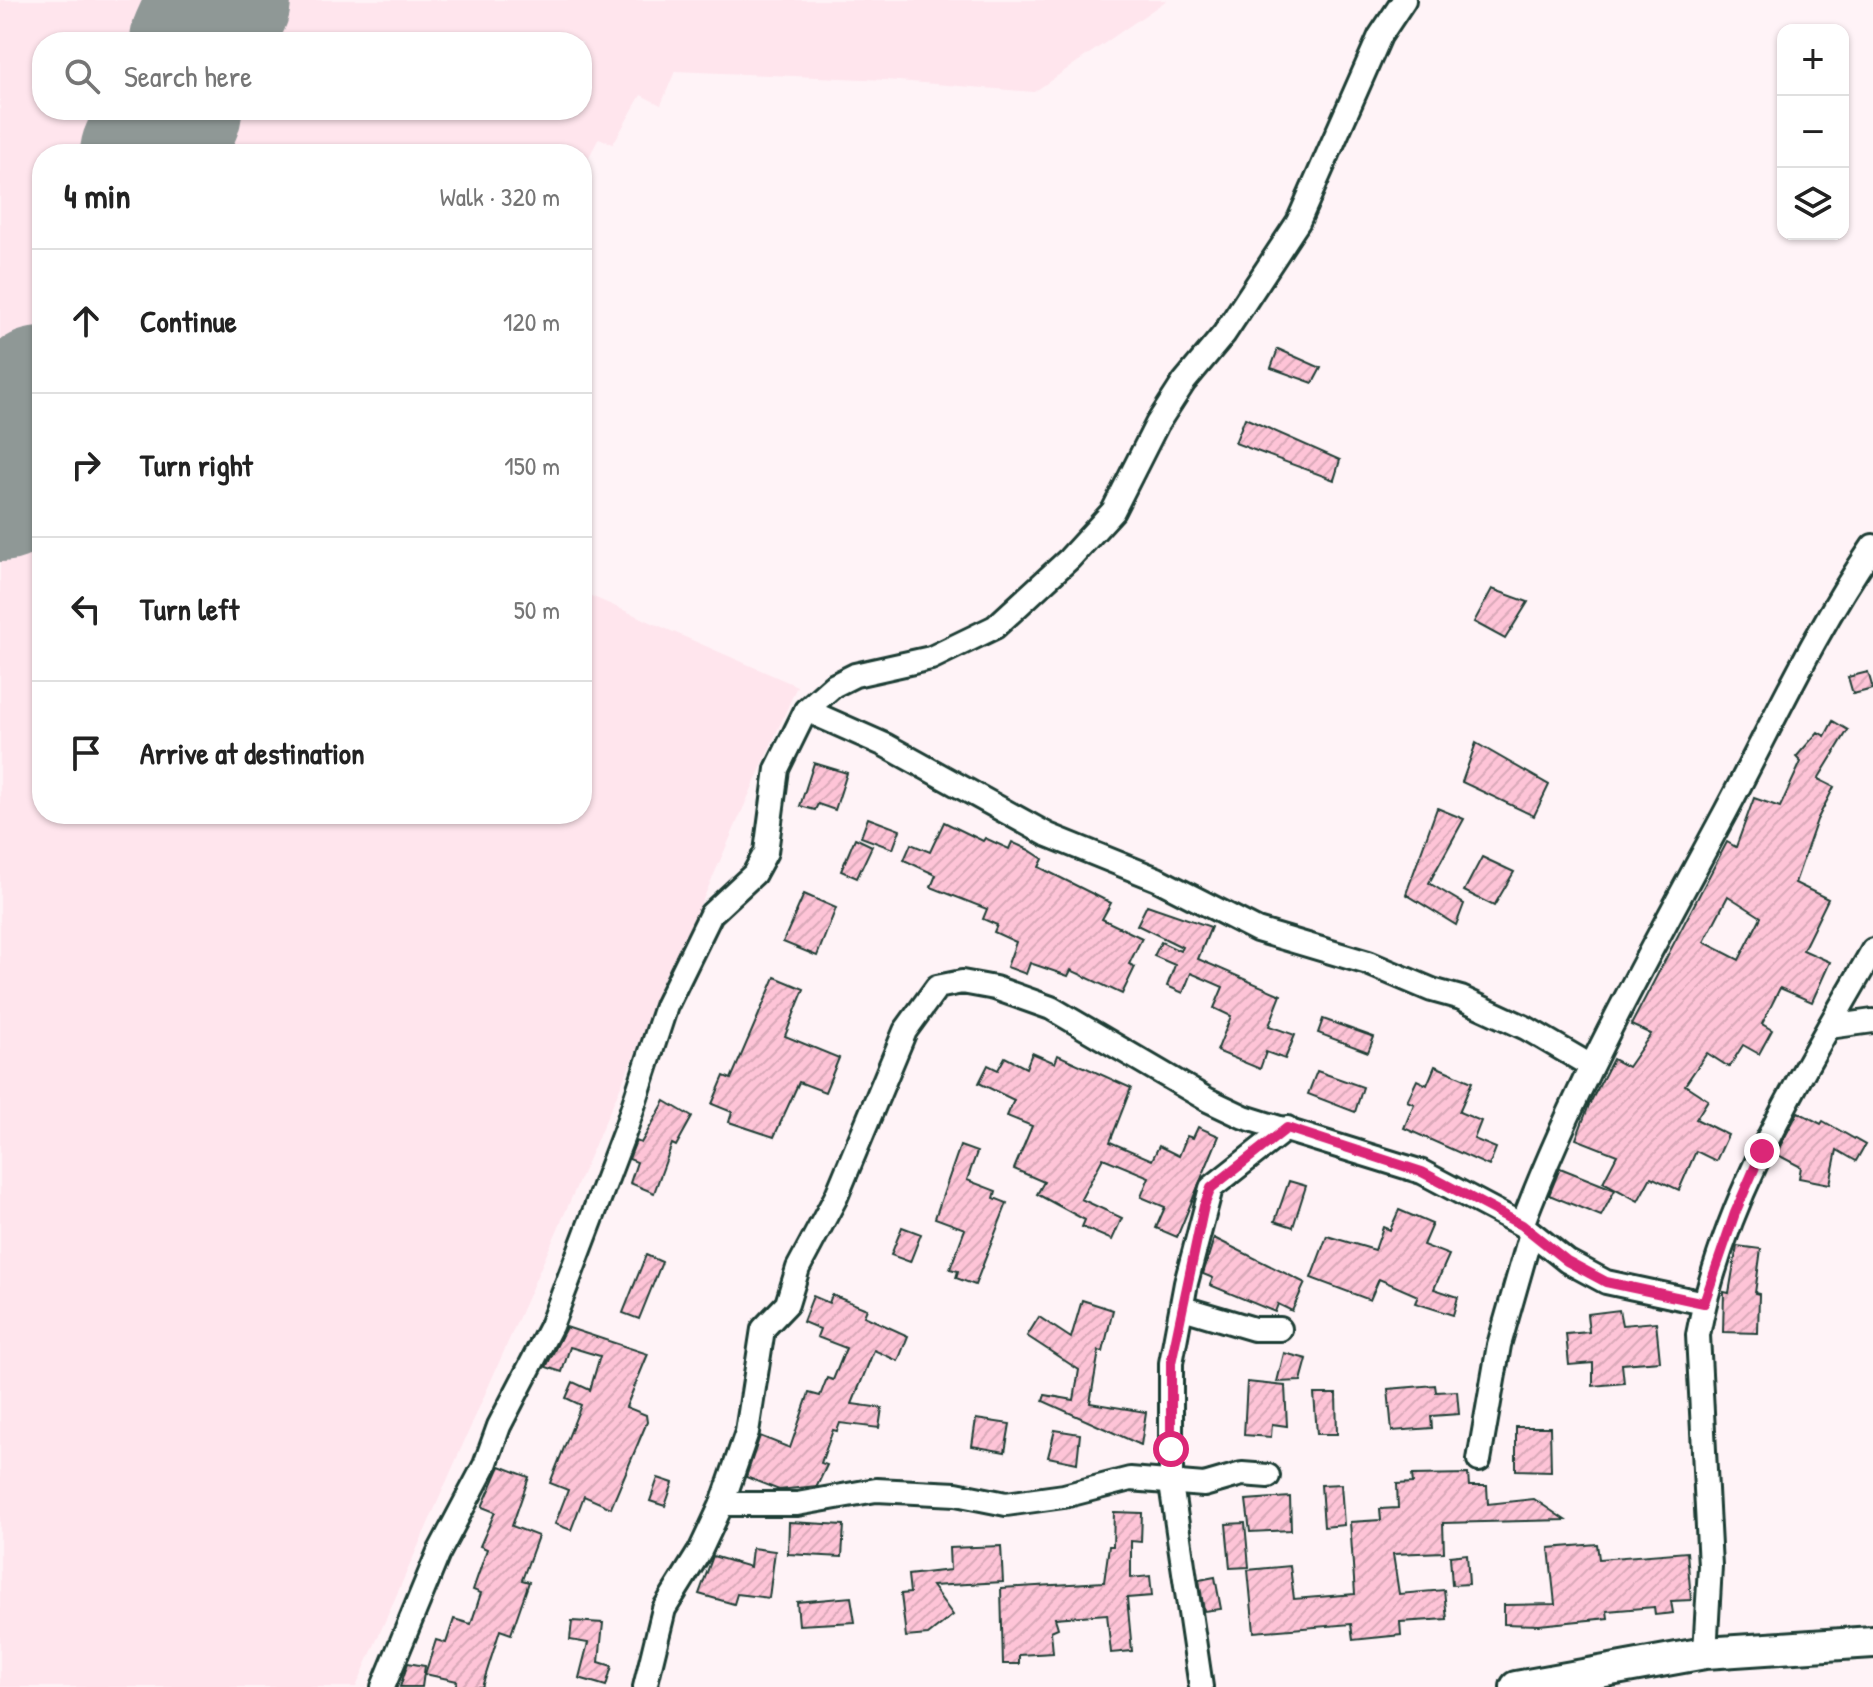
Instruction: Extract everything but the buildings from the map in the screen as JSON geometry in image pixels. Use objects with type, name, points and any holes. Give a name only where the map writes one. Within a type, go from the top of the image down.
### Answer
[{"type":"main road","points":[[1516,1687],[1705,1653],[1873,1642]]},
{"type":"street","points":[[383,1687],[438,1554],[485,1465],[499,1426],[551,1326],[626,1128],[666,1006],[711,914],[754,874],[766,852],[777,769],[806,710],[833,686],[855,675],[931,658],[995,627],[1069,559],[1113,511],[1157,424],[1184,382],[1224,334],[1298,222],[1380,36],[1404,0]]},
{"type":"street","points":[[1479,1460],[1499,1345],[1526,1229],[1555,1138],[1809,647],[1873,546]]},
{"type":"street","points":[[806,710],[885,745],[1048,835],[1157,879],[1257,930],[1368,963],[1432,990],[1461,998],[1526,1028],[1591,1066]]},
{"type":"street","points":[[1705,1653],[1710,1552],[1698,1335],[1704,1303],[1735,1213],[1770,1133],[1873,950]]},
{"type":"street","points":[[645,1687],[664,1609],[700,1551],[722,1504],[747,1432],[763,1329],[787,1304],[798,1268],[836,1197],[905,1031],[937,987],[973,984],[1051,1008],[1208,1100],[1244,1117],[1422,1172],[1526,1229],[1567,1261],[1606,1282],[1704,1303]]},
{"type":"street","points":[[1829,1027],[1873,1021]]},
{"type":"street","points":[[1201,1687],[1171,1484],[1171,1363],[1186,1283],[1211,1188],[1287,1128]]},
{"type":"street","points":[[1183,1308],[1254,1329],[1280,1329]]},
{"type":"street","points":[[722,1504],[797,1504],[876,1490],[956,1494],[1006,1504],[1064,1496],[1130,1479],[1204,1485],[1242,1474],[1268,1476]]},
{"type":"shaded area","points":[[0,0],[1167,0],[1034,92],[886,80],[675,71],[661,105],[641,95],[613,144],[599,138],[592,151],[592,144],[32,144],[32,824],[592,824],[592,596],[797,686],[356,1687],[0,1687]]},
{"type":"runway","points":[[206,32],[220,0]]},
{"type":"runway","points":[[156,144],[166,120]]},
{"type":"runway","points":[[0,491],[32,420]]},
{"type":"route","points":[[1171,1449],[1171,1363],[1204,1206],[1211,1188],[1287,1128],[1370,1158],[1422,1172],[1522,1225],[1567,1261],[1606,1282],[1704,1303],[1735,1213],[1762,1151]]}]
